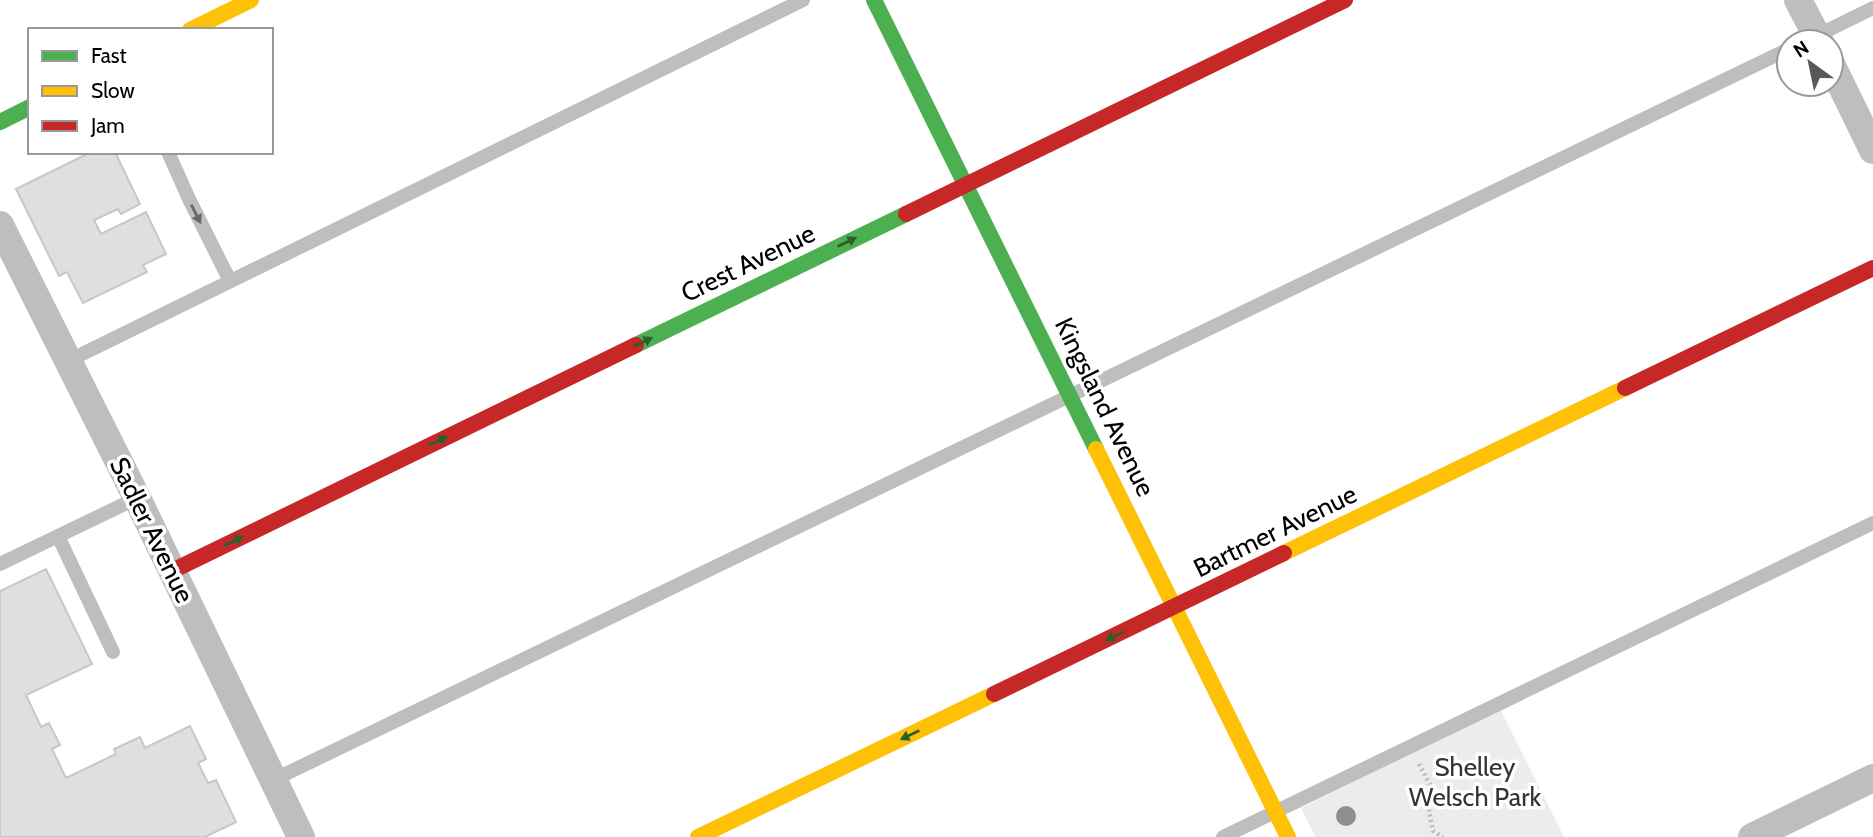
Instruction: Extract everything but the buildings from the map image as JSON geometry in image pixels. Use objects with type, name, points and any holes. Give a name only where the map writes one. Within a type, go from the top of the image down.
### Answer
[{"type":"street","points":[[194,28],[251,0]]},
{"type":"street","name":"Kingsland Avenue","points":[[874,0],[1072,395],[1288,837]]},
{"type":"street","name":"Crest Avenue","points":[[172,571],[1345,0]]},
{"type":"street","points":[[1798,0],[1809,28]]},
{"type":"street","points":[[1845,93],[1873,150]]},
{"type":"street","points":[[0,122],[28,108]]},
{"type":"street","name":"Sadler Avenue","points":[[0,225],[137,498],[301,837]]},
{"type":"street","name":"Bartmer Avenue","points":[[698,837],[1873,268]]},
{"type":"street","points":[[1752,837],[1873,778]]},
{"type":"lane","points":[[68,361],[803,0]]},
{"type":"lane","points":[[1836,28],[1873,8]]},
{"type":"lane","points":[[274,780],[1775,56]]},
{"type":"lane","points":[[169,154],[230,281]]},
{"type":"lane","points":[[0,564],[137,498]]},
{"type":"lane","points":[[1223,837],[1873,523]]},
{"type":"lane","points":[[58,536],[113,652]]},
{"type":"path","points":[[1409,747],[1434,792],[1429,811],[1433,831],[1443,837]]},
{"type":"green space","name":"Shelley Welsch Park","points":[[1500,709],[1564,837],[1315,837],[1301,808]]},
{"type":"traffic: fast","points":[[874,0],[1096,449]]},
{"type":"traffic: fast","points":[[0,122],[28,108]]},
{"type":"traffic: fast","points":[[636,345],[906,214]]},
{"type":"traffic: slow","points":[[194,28],[251,0]]},
{"type":"traffic: slow","points":[[1284,553],[1625,388]]},
{"type":"traffic: slow","points":[[1096,449],[1288,837]]},
{"type":"traffic: slow","points":[[698,837],[994,694]]},
{"type":"traffic: jam","points":[[906,214],[1345,0]]},
{"type":"traffic: jam","points":[[1625,388],[1873,268]]},
{"type":"traffic: jam","points":[[172,571],[636,345]]},
{"type":"traffic: jam","points":[[994,694],[1284,553]]}]
